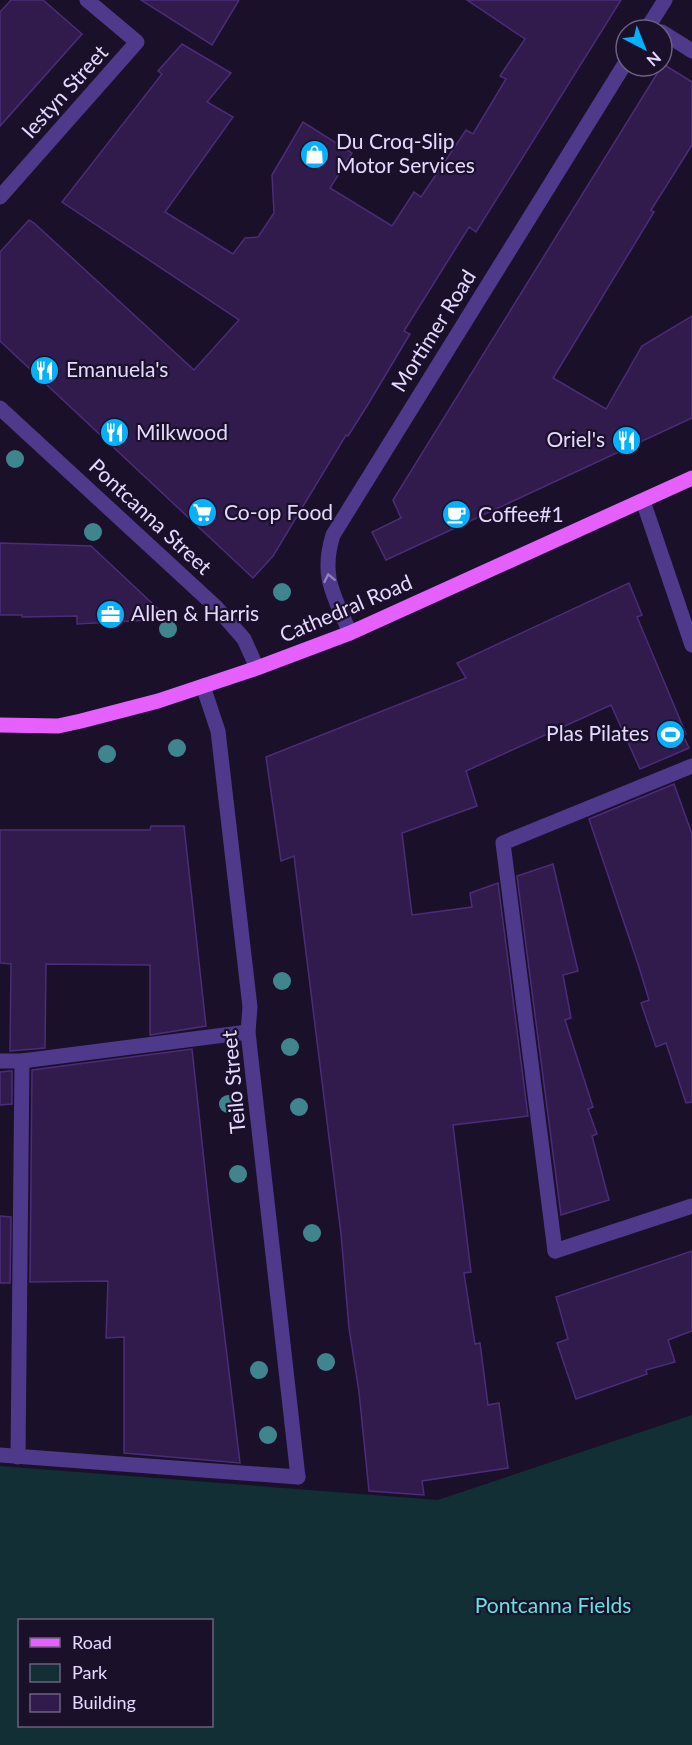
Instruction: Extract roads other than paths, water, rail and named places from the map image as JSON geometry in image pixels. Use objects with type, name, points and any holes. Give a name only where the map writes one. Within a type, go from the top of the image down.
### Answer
[{"type":"main road","name":"Cathedral Road","points":[[0,725],[58,726],[81,721],[158,701],[257,668],[350,633],[692,478]]},
{"type":"street","name":"Iestyn Street","points":[[0,197],[137,42],[87,0]]},
{"type":"street","points":[[658,18],[664,0]]},
{"type":"street","points":[[674,41],[692,51]]},
{"type":"street","name":"Mortimer Road","points":[[350,633],[327,573],[327,554],[340,520],[616,78]]},
{"type":"street","name":"Pontcanna Street","points":[[0,408],[216,607],[244,639],[257,668]]},
{"type":"street","points":[[643,501],[692,645]]},
{"type":"street","name":"Teilo Street","points":[[18,1456],[298,1477],[248,1032],[250,1007],[218,731],[203,686]]},
{"type":"street","points":[[692,766],[503,843],[555,1251],[692,1206]]},
{"type":"street","points":[[0,1061],[22,1061],[248,1032]]},
{"type":"street","points":[[0,1455],[18,1456],[22,1061]]},
{"type":"place","name":"Du Croq-Slip Motor Services","points":[[315,154]]},
{"type":"place","name":"Emanuela's","points":[[45,370]]},
{"type":"place","name":"Milkwood","points":[[115,433]]},
{"type":"place","name":"Oriel's","points":[[626,440]]},
{"type":"place","name":"Co-op Food","points":[[203,513]]},
{"type":"place","name":"Coffee#1","points":[[457,515]]},
{"type":"place","name":"Allen & Harris","points":[[110,614]]},
{"type":"place","name":"Plas Pilates","points":[[670,734]]},
{"type":"park label","name":"Pontcanna Fields","points":[[553,1606]]}]
